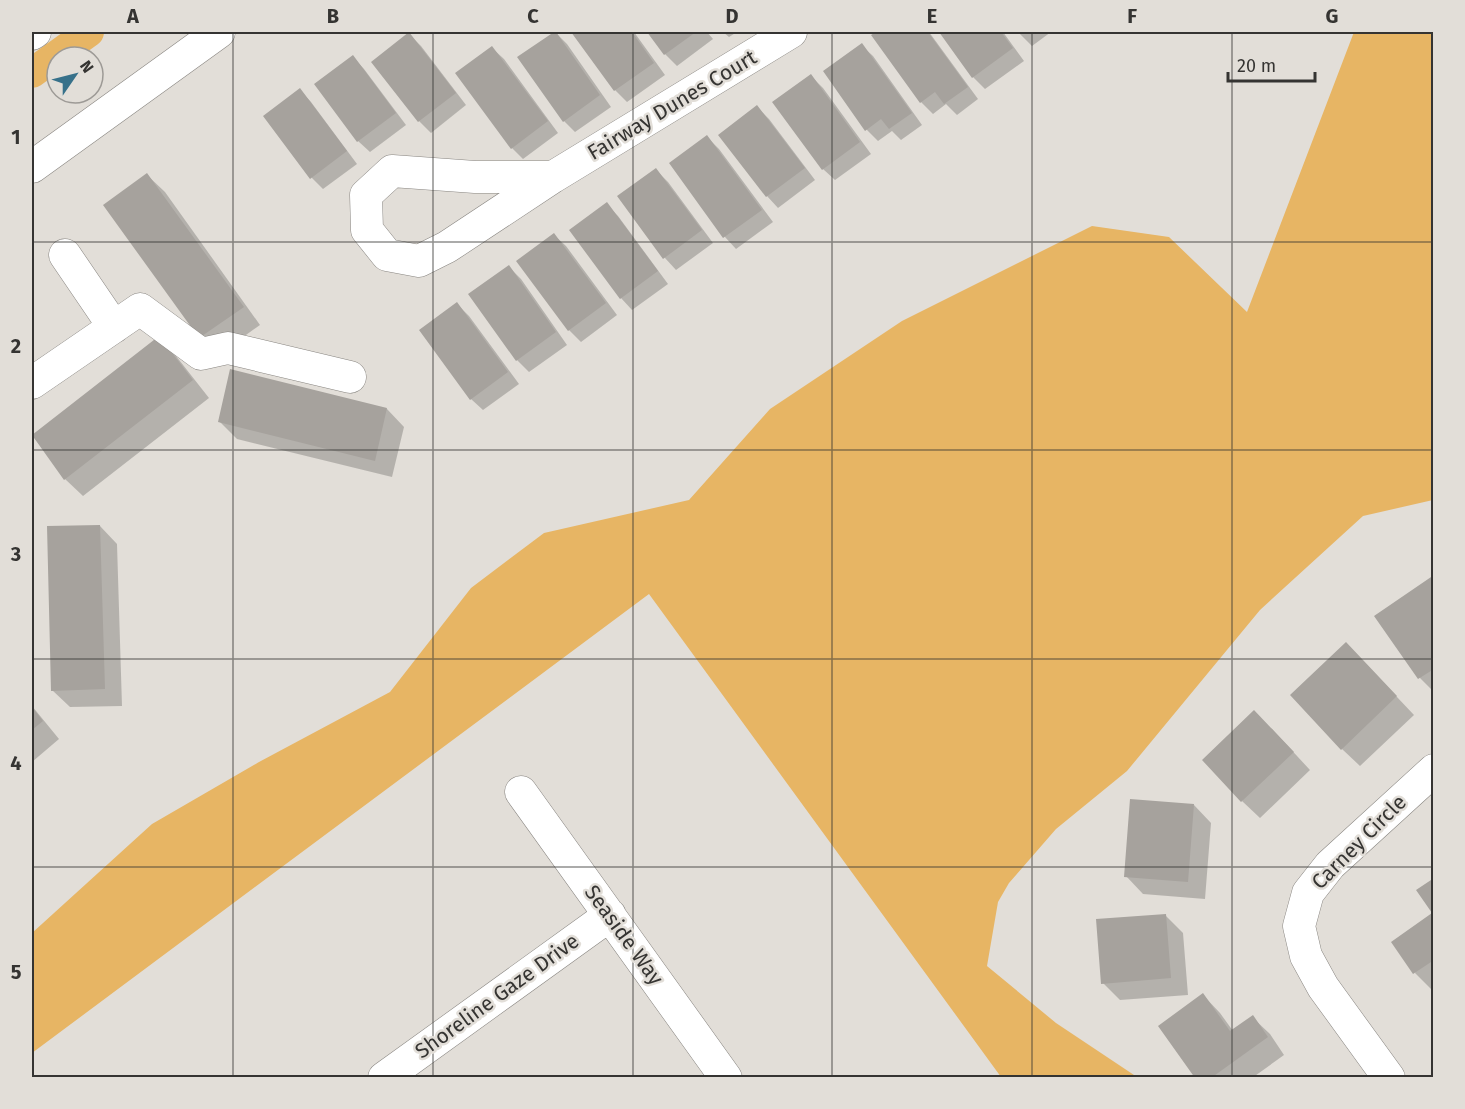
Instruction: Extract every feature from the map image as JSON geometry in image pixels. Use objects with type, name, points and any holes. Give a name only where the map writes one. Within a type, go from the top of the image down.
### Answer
[{"type":"street","points":[[32,167],[219,32]]},
{"type":"street","name":"Fairway Dunes Court","points":[[553,177],[475,177],[392,171],[366,195],[367,230],[387,255],[419,261],[447,247],[553,177],[791,32]]},
{"type":"street","points":[[65,255],[114,327]]},
{"type":"street","points":[[32,382],[140,309],[201,354],[228,348],[350,377]]},
{"type":"street","name":"Carney Circle","points":[[1389,1077],[1323,987],[1306,956],[1299,926],[1308,893],[1330,865],[1434,770]]},
{"type":"street","name":"Seaside Way","points":[[521,792],[726,1077]]},
{"type":"street","name":"Shoreline Gaze Drive","points":[[384,1077],[610,915]]},
{"type":"shaded area","points":[[1354,32],[1433,32],[1433,500],[1363,516],[1260,610],[1127,771],[1056,829],[1009,883],[998,902],[987,966],[1056,1023],[1137,1077],[1001,1077],[649,594],[32,1053],[32,933],[152,824],[259,762],[390,692],[471,588],[544,533],[689,500],[770,409],[902,321],[1092,226],[1169,237],[1247,312]]},
{"type":"building","points":[[409,32],[456,93],[418,122],[371,62]]},
{"type":"building","points":[[554,32],[600,95],[563,122],[517,57]]},
{"type":"building","points":[[571,32],[632,32],[654,63],[614,91]]},
{"type":"building","points":[[647,32],[696,32],[664,55]]},
{"type":"building","points":[[876,32],[928,32],[968,87],[944,104],[935,92],[920,103],[871,35]]},
{"type":"building","points":[[939,32],[1001,32],[1013,48],[972,78]]},
{"type":"building","points":[[862,43],[912,113],[889,129],[881,119],[865,131],[823,71]]},
{"type":"building","points":[[492,46],[548,121],[511,149],[455,73]]},
{"type":"building","points":[[353,55],[396,113],[357,142],[314,84]]},
{"type":"building","points":[[811,74],[860,142],[822,170],[772,102]]},
{"type":"building","points":[[300,88],[347,151],[310,179],[263,116]]},
{"type":"building","points":[[757,105],[805,168],[766,197],[718,135]]},
{"type":"building","points":[[707,135],[762,210],[723,238],[669,163]]},
{"type":"building","points":[[656,168],[702,230],[663,259],[617,196]]},
{"type":"building","points":[[147,173],[244,307],[199,338],[103,205]]},
{"type":"building","points":[[607,202],[658,271],[620,299],[569,230]]},
{"type":"building","points":[[554,233],[606,303],[568,331],[516,261]]},
{"type":"building","points":[[509,265],[556,332],[516,361],[468,294]]},
{"type":"building","points":[[457,302],[508,372],[470,400],[419,330]]},
{"type":"building","points":[[159,336],[193,380],[64,480],[32,435]]},
{"type":"building","points":[[230,369],[387,408],[375,461],[218,422]]},
{"type":"building","points":[[100,525],[105,689],[51,691],[47,526]]},
{"type":"building","points":[[1434,575],[1434,669],[1418,679],[1374,616]]},
{"type":"building","points":[[1346,642],[1397,696],[1341,750],[1290,695]]},
{"type":"building","points":[[32,707],[43,721],[32,730]]},
{"type":"building","points":[[1254,710],[1294,752],[1241,802],[1202,760]]},
{"type":"building","points":[[1130,799],[1194,804],[1188,882],[1124,877]]},
{"type":"building","points":[[1434,878],[1434,960],[1413,974],[1391,942],[1432,913],[1416,890]]},
{"type":"building","points":[[1166,914],[1171,978],[1101,984],[1096,919]]},
{"type":"building","points":[[1203,993],[1230,1031],[1253,1015],[1268,1037],[1211,1078],[1195,1078],[1158,1026]]},
{"type":"waterway","points":[[32,73],[89,32]]}]
